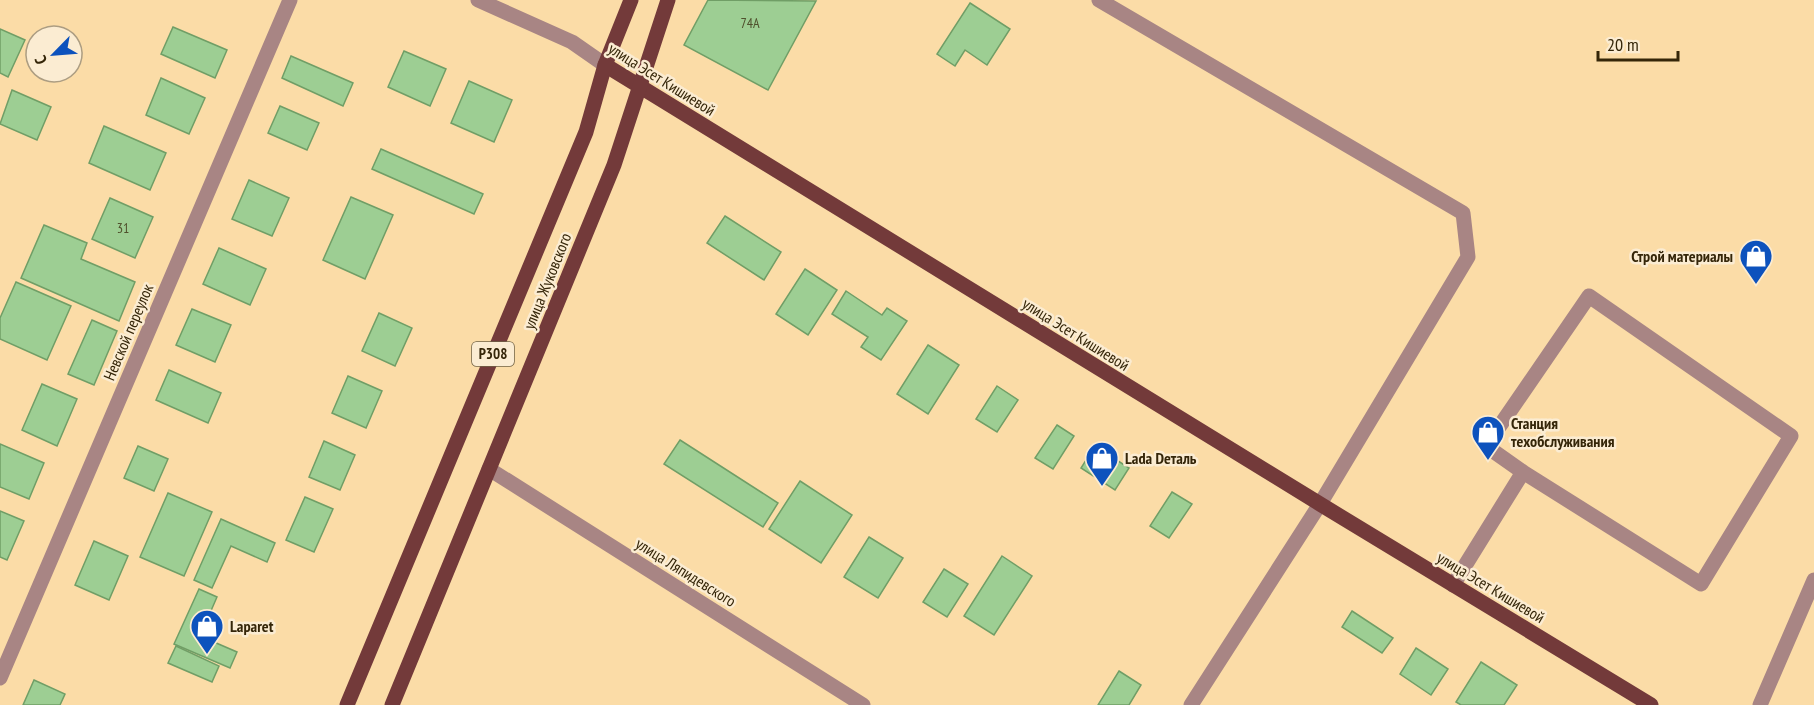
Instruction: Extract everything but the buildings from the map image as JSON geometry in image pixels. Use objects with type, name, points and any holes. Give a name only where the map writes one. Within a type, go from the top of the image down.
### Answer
[{"type":"main road","name":"P308","points":[[347,705],[586,132],[605,65],[631,0]]},
{"type":"main road","name":"улица Жуковского","points":[[392,705],[614,165],[668,0]]},
{"type":"main road","name":"улица Эсет Кишиевой","points":[[605,65],[1651,705]]},
{"type":"street","name":"Невской переулок","points":[[0,678],[290,0]]},
{"type":"street","name":"улица Эсет Кишиевой","points":[[478,0],[572,42],[605,65]]},
{"type":"street","points":[[1099,0],[1463,213],[1468,257],[1320,504],[1191,705]]},
{"type":"street","points":[[1589,296],[1791,436],[1701,584],[1523,472],[1486,446],[1589,296]]},
{"type":"street","name":"улица Ляпидевского","points":[[489,469],[863,705]]},
{"type":"street","points":[[1453,585],[1523,472]]},
{"type":"street","points":[[1760,705],[1814,580]]},
{"type":"place","name":"Строй материалы","points":[[1756,285]]},
{"type":"place","name":"Станция техобслуживания","points":[[1488,461]]},
{"type":"place","name":"Lada Dеталь","points":[[1102,487]]},
{"type":"place","name":"Laparet","points":[[207,655]]}]
